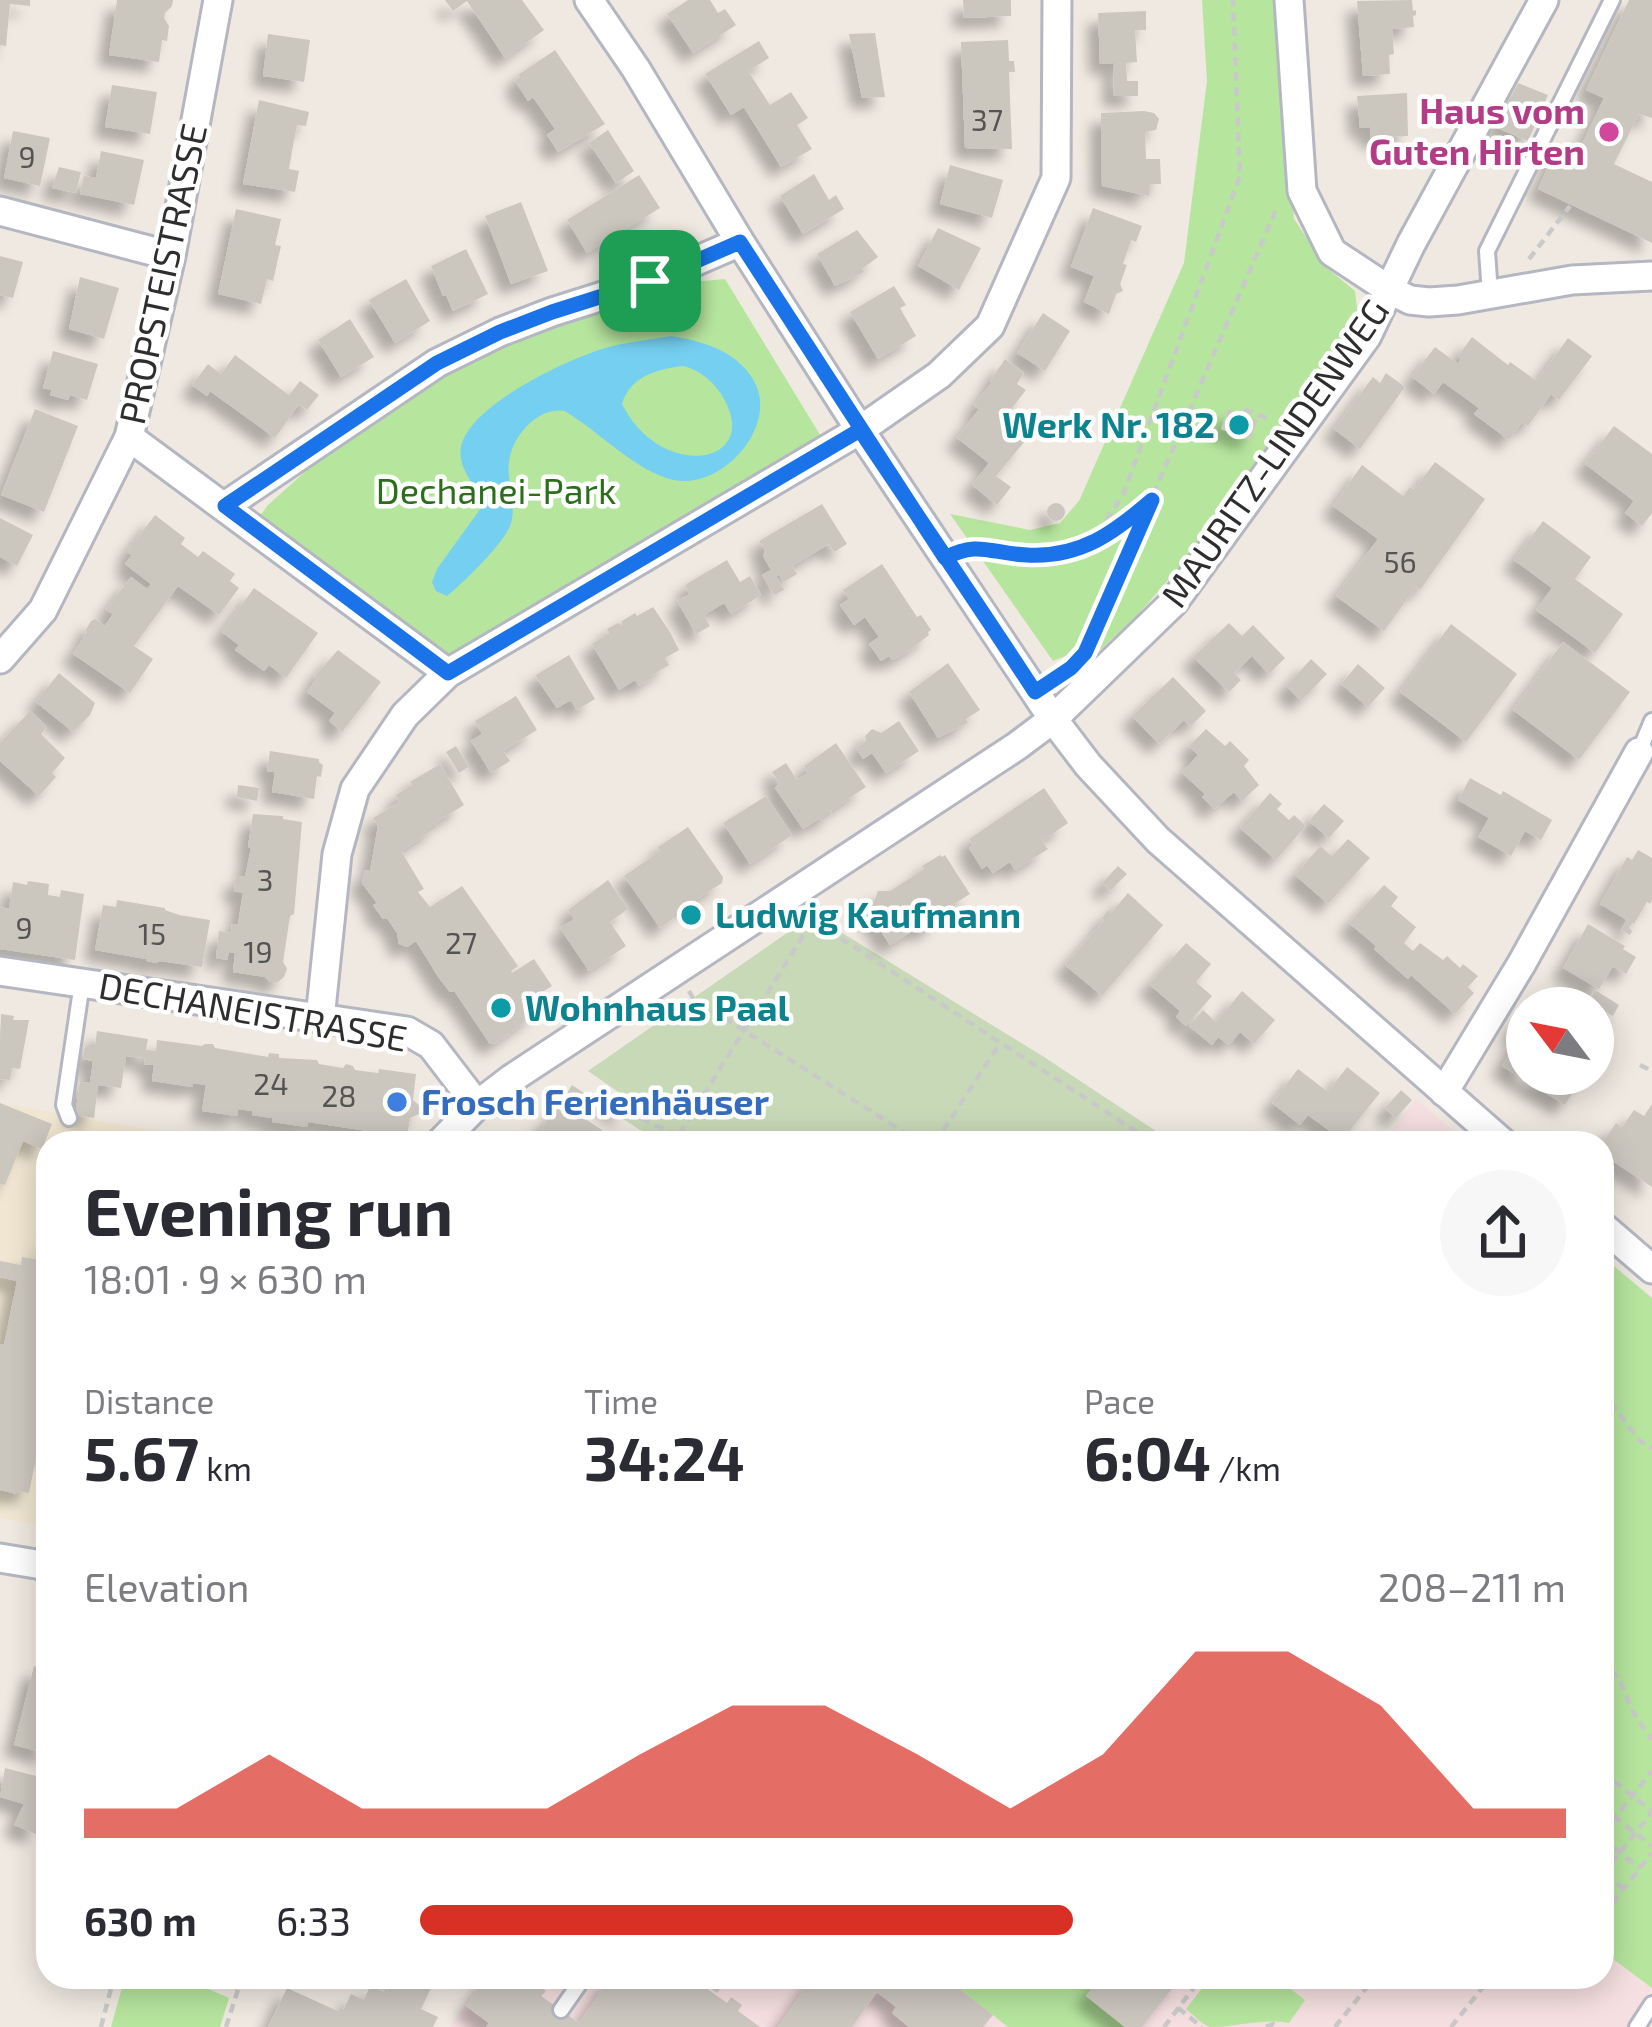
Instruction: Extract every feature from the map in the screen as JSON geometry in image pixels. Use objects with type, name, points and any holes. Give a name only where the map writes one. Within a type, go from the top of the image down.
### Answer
[{"type":"street","name":"PROPSTEISTRASSE","points":[[0,658],[43,610],[129,437],[171,256],[218,0]]},
{"type":"street","points":[[589,0],[860,430],[1053,719],[1158,840],[1488,1131]]},
{"type":"street","points":[[320,1019],[337,854],[355,789],[405,715],[448,673],[860,430],[939,375],[990,326],[1056,178],[1057,0]]},
{"type":"street","points":[[1289,0],[1302,191],[1332,252],[1388,289],[1544,0]]},
{"type":"street","points":[[0,211],[171,256]]},
{"type":"street","points":[[225,506],[437,363],[500,332],[650,281],[740,242]]},
{"type":"street","name":"MAURITZ-LINDENWEG","points":[[452,1131],[512,1078],[1053,719],[1190,582],[1367,336],[1388,289],[1410,300],[1429,302],[1572,280],[1652,276]]},
{"type":"street","points":[[129,437],[448,673]]},
{"type":"street","points":[[1444,1092],[1639,752]]},
{"type":"street","name":"DECHANEISTRASSE","points":[[0,971],[407,1031],[431,1045],[477,1105]]},
{"type":"street","points":[[1614,1236],[1652,1269]]},
{"type":"street","points":[[0,1558],[36,1564]]},
{"type":"lane","points":[[1490,294],[1487,251],[1612,0]]},
{"type":"lane","points":[[1639,752],[1652,721]]},
{"type":"lane","points":[[69,1118],[64,1106],[82,983]]},
{"type":"lane","points":[[561,2010],[576,1989]]},
{"type":"lane","points":[[1637,2027],[1652,2004]]},
{"type":"path","points":[[1091,543],[1123,495],[1240,176],[1233,0]]},
{"type":"path","points":[[1085,653],[1279,205]]},
{"type":"path","points":[[1523,289],[1524,265],[1570,206]]},
{"type":"path","points":[[945,558],[965,547],[1028,556],[1061,554],[1114,532],[1152,500]]},
{"type":"path","points":[[681,1131],[813,920],[1136,1131]]},
{"type":"path","points":[[677,970],[693,998],[902,1131]]},
{"type":"path","points":[[943,1131],[1000,1043]]},
{"type":"path","points":[[1640,1065],[1652,1071]]},
{"type":"path","points":[[628,1112],[668,1131]]},
{"type":"path","points":[[1614,1406],[1639,1440],[1652,1448]]},
{"type":"path","points":[[1614,1673],[1652,1740]]},
{"type":"path","points":[[1614,1820],[1652,1771]]},
{"type":"path","points":[[1614,1781],[1652,1811],[1614,1859]]},
{"type":"path","points":[[1614,1901],[1652,1849],[1616,1817]]},
{"type":"path","points":[[1614,1847],[1640,1868]]},
{"type":"path","points":[[1614,1881],[1624,1889]]},
{"type":"path","points":[[101,2027],[111,1989]]},
{"type":"path","points":[[226,2027],[238,1989]]},
{"type":"path","points":[[715,1989],[722,1994]]},
{"type":"path","points":[[1164,2027],[1193,1989]]},
{"type":"path","points":[[1335,2027],[1365,1989]]},
{"type":"path","points":[[1451,2027],[1481,1989]]},
{"type":"path","points":[[1178,2008],[1202,2027]]},
{"type":"path","points":[[1266,2027],[1279,2027]]},
{"type":"shaded area","points":[[1416,1099],[1454,1131],[1392,1131]]},
{"type":"shaded area","points":[[0,1103],[156,1131],[36,1131],[36,1525],[0,1518]]},
{"type":"shaded area","points":[[1614,1960],[1652,1988],[1627,2027],[450,2027],[477,1989],[1614,1989]]},
{"type":"green space","points":[[1202,0],[1277,0],[1294,219],[1327,268],[1355,291],[1358,316],[1282,431],[1188,557],[1136,617],[1101,649],[1078,651],[1053,661],[950,514],[1030,530],[1060,523],[1079,501],[1184,263],[1207,81]]},
{"type":"green space","name":"Dechanei-Park","points":[[725,279],[825,443],[450,664],[260,524],[268,505],[327,452],[447,371],[511,340],[620,300]]},
{"type":"green space","points":[[813,915],[1156,1131],[642,1131],[623,1119],[634,1103],[588,1071]]},
{"type":"green space","points":[[1614,1266],[1652,1298],[1652,1988],[1614,1960]]},
{"type":"green space","points":[[122,1989],[208,1989],[229,1998],[220,2027],[111,2027]]},
{"type":"green space","points":[[960,1989],[1091,1989],[1086,1996],[1125,2027],[1008,2027]]},
{"type":"green space","points":[[1202,1989],[1291,1989],[1305,2000],[1289,2023],[1210,2027],[1186,2009]]},
{"type":"water","points":[[671,336],[731,356],[756,385],[758,420],[740,453],[709,476],[674,480],[632,460],[565,411],[546,413],[528,424],[511,452],[513,510],[506,534],[447,596],[436,591],[432,582],[437,569],[481,508],[461,456],[467,432],[479,418],[514,391],[573,360],[608,347]],"holes":[[[684,366],[717,389],[731,418],[730,436],[720,449],[703,455],[661,446],[640,429],[622,404],[631,387],[646,376]]]},
{"type":"building","points":[[0,0],[30,0],[30,6],[10,4],[6,46],[0,45]]},
{"type":"building","points":[[117,0],[173,0],[165,13],[169,26],[159,62],[109,55]]},
{"type":"building","points":[[445,0],[522,0],[544,30],[505,58],[467,1],[453,11]]},
{"type":"building","points":[[688,0],[710,0],[718,13],[725,9],[736,25],[693,53],[667,14]]},
{"type":"building","points":[[963,0],[1011,0],[1011,16],[964,18]]},
{"type":"building","points":[[1412,0],[1414,27],[1392,29],[1390,74],[1363,76],[1357,1]]},
{"type":"building","name":"Haus vom Guten Hirten","points":[[1629,0],[1652,0],[1652,118],[1639,114],[1614,164],[1652,182],[1652,243],[1538,189],[1558,145],[1577,155],[1604,98],[1586,90]]},
{"type":"building","points":[[1146,11],[1146,30],[1135,30],[1137,62],[1126,63],[1127,81],[1138,81],[1138,96],[1113,96],[1114,63],[1100,64],[1098,13]]},
{"type":"building","points":[[875,33],[885,97],[862,98],[849,34]]},
{"type":"building","points":[[268,34],[310,40],[304,82],[263,76]]},
{"type":"building","points":[[1008,40],[1015,72],[1009,72],[1012,149],[965,148],[961,42]]},
{"type":"building","points":[[759,41],[769,58],[748,71],[770,105],[791,92],[808,118],[797,125],[812,149],[781,167],[744,107],[731,115],[705,74]]},
{"type":"building","points":[[555,50],[605,124],[558,152],[547,135],[555,129],[515,81]]},
{"type":"building","points":[[1518,83],[1548,95],[1528,141],[1495,127]]},
{"type":"building","points":[[112,85],[157,92],[150,134],[105,127]]},
{"type":"building","points":[[1407,93],[1408,136],[1370,138],[1370,127],[1360,128],[1357,96]]},
{"type":"building","points":[[259,100],[309,112],[306,126],[297,125],[292,151],[289,169],[299,171],[295,192],[243,184]]},
{"type":"building","points":[[1144,111],[1159,119],[1156,130],[1145,132],[1146,159],[1160,159],[1161,184],[1149,184],[1149,196],[1102,186],[1101,113]]},
{"type":"building","points":[[608,130],[634,171],[616,183],[589,143]]},
{"type":"building","points":[[13,131],[50,138],[40,186],[4,178]]},
{"type":"building","points":[[101,151],[144,160],[134,205],[80,194],[84,176],[96,178]]},
{"type":"building","points":[[950,165],[1003,180],[992,218],[940,204]]},
{"type":"building","points":[[59,167],[81,172],[76,193],[52,188]]},
{"type":"building","points":[[814,174],[829,200],[836,195],[844,209],[803,234],[780,196]]},
{"type":"building","points":[[639,175],[660,208],[587,253],[567,220]]},
{"type":"building","points":[[521,202],[548,271],[511,284],[485,216]]},
{"type":"building","points":[[1093,208],[1142,226],[1136,242],[1131,240],[1123,264],[1127,265],[1120,284],[1123,291],[1116,294],[1109,314],[1084,302],[1094,276],[1071,267]]},
{"type":"building","points":[[236,209],[281,219],[273,281],[267,279],[261,304],[218,294]]},
{"type":"building","points":[[938,228],[981,248],[959,290],[918,266]]},
{"type":"building","points":[[857,230],[878,257],[864,272],[835,286],[817,254]]},
{"type":"building","points":[[466,249],[488,294],[453,311],[431,266]]},
{"type":"building","points":[[0,256],[23,262],[13,298],[0,295]]},
{"type":"building","points":[[80,277],[119,288],[104,339],[69,329]]},
{"type":"building","points":[[406,279],[430,321],[395,343],[369,300]]},
{"type":"building","points":[[894,286],[916,336],[878,359],[850,312]]},
{"type":"building","points":[[1043,313],[1070,331],[1045,371],[1017,353]]},
{"type":"building","points":[[350,319],[374,357],[341,377],[318,340]]},
{"type":"building","points":[[1472,337],[1537,381],[1568,338],[1592,356],[1559,400],[1551,394],[1528,426],[1522,422],[1509,440],[1474,414],[1479,408],[1443,382],[1434,394],[1412,377],[1435,347],[1458,364],[1458,356]]},
{"type":"building","points":[[53,351],[98,364],[87,400],[70,395],[68,400],[43,388]]},
{"type":"building","points":[[235,355],[289,395],[300,381],[319,395],[307,410],[299,404],[275,438],[210,391],[207,396],[192,385],[208,364],[221,374]]},
{"type":"building","points":[[1005,359],[1024,373],[1017,384],[1026,390],[1001,422],[1025,441],[996,476],[1011,487],[997,505],[972,485],[989,463],[957,438],[979,409],[974,406]]},
{"type":"building","points":[[1386,373],[1405,387],[1360,449],[1334,429],[1373,377],[1380,383]]},
{"type":"building","points":[[35,409],[78,426],[44,512],[1,495]]},
{"type":"building","name":"Werk Nr. 182","points":[[1228,409],[1258,420],[1250,440],[1221,429]]},
{"type":"building","points":[[1614,426],[1652,454],[1652,513],[1642,526],[1625,513],[1634,501],[1585,464]]},
{"type":"building","points":[[1435,462],[1485,499],[1420,590],[1416,587],[1384,631],[1336,596],[1378,539],[1333,506],[1362,465],[1403,496]]},
{"type":"building","points":[[1056,503],[1065,512],[1056,521],[1047,512]]},
{"type":"building","points":[[822,504],[847,544],[834,552],[829,544],[792,566],[797,574],[784,582],[776,576],[784,590],[774,595],[762,575],[771,570],[759,541]]},
{"type":"building","points":[[155,515],[185,538],[181,544],[198,557],[203,551],[235,574],[230,581],[239,588],[219,615],[178,586],[134,646],[153,659],[130,693],[73,654],[91,621],[105,626],[113,614],[106,610],[131,577],[147,589],[151,584],[125,564],[132,555],[127,552]]},
{"type":"building","points":[[0,518],[33,535],[17,566],[0,557]]},
{"type":"building","points":[[1543,521],[1591,557],[1575,579],[1623,614],[1595,653],[1536,610],[1552,588],[1514,560]]},
{"type":"building","points":[[727,560],[740,582],[750,576],[761,595],[731,614],[724,603],[704,615],[710,626],[696,634],[677,601],[690,594],[688,583]]},
{"type":"building","points":[[882,564],[931,630],[910,650],[881,661],[869,644],[879,637],[865,617],[854,625],[840,605],[849,599],[843,590]]},
{"type":"building","points":[[254,588],[318,633],[286,678],[269,665],[264,671],[235,650],[239,645],[222,632]]},
{"type":"building","points":[[653,607],[679,650],[665,658],[669,665],[653,677],[639,686],[635,680],[619,690],[592,644],[609,633],[607,629]]},
{"type":"building","points":[[1229,623],[1242,636],[1253,625],[1285,658],[1269,674],[1252,656],[1234,673],[1241,680],[1229,692],[1193,657]]},
{"type":"building","points":[[1451,624],[1517,674],[1466,742],[1400,692]]},
{"type":"building","points":[[1563,642],[1630,692],[1579,760],[1513,710]]},
{"type":"building","points":[[338,650],[381,682],[342,732],[329,721],[335,713],[307,692]]},
{"type":"building","points":[[569,655],[595,699],[577,710],[571,700],[557,708],[536,675]]},
{"type":"building","points":[[1311,659],[1327,674],[1301,701],[1286,686]]},
{"type":"building","points":[[948,663],[980,710],[966,719],[968,723],[938,738],[909,692]]},
{"type":"building","points":[[1358,664],[1385,688],[1368,707],[1341,684]]},
{"type":"building","points":[[59,673],[95,703],[73,732],[36,702]]},
{"type":"building","points":[[1173,677],[1206,711],[1191,726],[1184,720],[1159,744],[1132,716]]},
{"type":"building","points":[[516,696],[537,730],[503,751],[510,761],[491,773],[471,741],[482,734],[475,721]]},
{"type":"building","points":[[30,711],[47,727],[41,734],[65,758],[39,796],[0,761],[0,743]]},
{"type":"building","points":[[899,721],[919,751],[886,773],[872,753],[863,759],[856,748],[872,729],[881,733]]},
{"type":"building","points":[[1206,729],[1225,746],[1230,741],[1249,760],[1244,766],[1259,785],[1242,801],[1234,792],[1214,809],[1182,773],[1198,755],[1189,746]]},
{"type":"building","points":[[836,743],[866,787],[822,821],[803,829],[775,788],[780,784],[772,772],[786,763],[797,780],[808,773],[804,766]]},
{"type":"building","points":[[456,746],[469,767],[459,773],[446,752]]},
{"type":"building","points":[[270,751],[319,759],[323,765],[314,799],[272,792],[275,772],[267,771]]},
{"type":"building","points":[[440,764],[464,805],[401,851],[424,889],[418,892],[430,907],[462,886],[518,966],[512,973],[534,959],[552,986],[530,1000],[538,1012],[496,1043],[490,1044],[416,941],[407,947],[399,944],[397,933],[373,905],[377,903],[362,883],[365,870],[370,871],[378,826],[373,818],[399,802],[396,795],[410,782]]},
{"type":"building","points":[[1470,778],[1552,820],[1541,840],[1525,831],[1511,856],[1478,837],[1489,818],[1458,800]]},
{"type":"building","points":[[238,785],[259,788],[257,801],[237,797]]},
{"type":"building","points":[[1044,788],[1068,823],[1042,841],[1048,849],[1015,870],[1010,862],[993,873],[987,865],[982,869],[969,839]]},
{"type":"building","points":[[1270,793],[1289,820],[1294,815],[1306,826],[1276,860],[1240,828]]},
{"type":"building","points":[[766,796],[792,835],[750,864],[723,823]]},
{"type":"building","points":[[1324,804],[1344,821],[1329,838],[1309,821]]},
{"type":"building","points":[[253,814],[302,822],[294,914],[283,962],[287,969],[278,982],[233,972],[235,953],[229,952],[227,960],[216,958],[219,931],[231,933],[232,924],[238,924],[243,893],[234,891],[236,876],[245,877]]},
{"type":"building","points":[[688,827],[723,877],[722,883],[660,928],[624,876]]},
{"type":"building","points":[[1348,839],[1370,858],[1328,904],[1295,875],[1320,846],[1332,856]]},
{"type":"building","points":[[1638,850],[1652,858],[1652,900],[1632,923],[1630,935],[1621,930],[1627,920],[1600,904],[1627,857],[1632,860]]},
{"type":"building","points":[[945,855],[970,894],[936,915],[940,921],[923,932],[919,927],[890,945],[865,907],[878,891],[890,891]]},
{"type":"building","points":[[1118,866],[1127,874],[1110,891],[1102,883]]},
{"type":"building","points":[[608,880],[628,909],[610,922],[626,946],[589,971],[560,928],[574,919],[568,910]]},
{"type":"building","points":[[28,881],[49,884],[48,895],[60,897],[61,890],[84,894],[75,960],[0,949],[0,907],[9,909],[13,882],[27,885]]},
{"type":"building","points":[[1384,885],[1398,897],[1391,906],[1416,927],[1404,943],[1413,951],[1420,943],[1478,976],[1468,987],[1474,993],[1455,1014],[1411,975],[1408,979],[1349,923]]},
{"type":"building","points":[[1128,893],[1163,925],[1102,996],[1065,965],[1108,910],[1111,913]]},
{"type":"building","points":[[117,900],[210,920],[202,967],[95,950],[103,905],[116,907]]},
{"type":"building","points":[[1588,924],[1636,957],[1626,974],[1613,966],[1600,987],[1563,968]]},
{"type":"building","points":[[1186,943],[1211,964],[1196,982],[1212,996],[1186,1026],[1176,1017],[1180,1011],[1149,984]]},
{"type":"building","points":[[1242,991],[1275,1020],[1254,1044],[1240,1032],[1229,1045],[1218,1037],[1212,1045],[1189,1026],[1203,1010],[1216,1022]]},
{"type":"building","points":[[1,1014],[29,1020],[20,1069],[12,1068],[10,1080],[0,1079]]},
{"type":"building","points":[[97,1031],[148,1039],[146,1050],[156,1051],[157,1040],[213,1044],[268,1057],[279,1054],[279,1058],[317,1060],[343,1068],[346,1064],[355,1070],[416,1074],[413,1100],[420,1106],[419,1114],[410,1118],[408,1131],[367,1131],[272,1122],[272,1118],[238,1109],[237,1116],[202,1111],[206,1085],[152,1081],[154,1065],[144,1064],[145,1058],[126,1056],[121,1088],[98,1085],[94,1118],[75,1115],[80,1082],[90,1083],[93,1061],[83,1059],[85,1047],[95,1047]]},
{"type":"building","points":[[1347,1067],[1380,1093],[1349,1131],[1330,1131],[1308,1115],[1300,1125],[1272,1103],[1298,1069],[1328,1092]]},
{"type":"building","points":[[572,1085],[593,1099],[587,1109],[566,1095]]},
{"type":"building","points":[[1401,1090],[1412,1100],[1396,1118],[1385,1108]]},
{"type":"building","points":[[609,1092],[628,1105],[622,1115],[602,1102]]},
{"type":"building","points":[[1549,1095],[1571,1095],[1565,1105]]},
{"type":"building","points":[[0,1103],[52,1124],[49,1131],[36,1131],[36,1146],[23,1141],[5,1185],[0,1184]]},
{"type":"building","points":[[561,1103],[602,1130],[541,1131]]},
{"type":"building","points":[[1652,1104],[1652,1187],[1614,1162],[1611,1131],[1616,1123],[1622,1127],[1634,1110],[1644,1116]]},
{"type":"building","points":[[22,1257],[36,1259],[36,1457],[29,1493],[17,1494],[0,1490],[0,1344],[4,1345],[17,1281],[0,1277],[0,1261],[21,1265]]},
{"type":"building","points":[[34,1666],[36,1751],[14,1745]]},
{"type":"building","points":[[5,1768],[36,1776],[36,1834],[14,1825],[24,1804],[0,1797]]},
{"type":"building","points":[[287,1989],[342,2013],[351,1994],[364,2000],[369,1989],[387,1993],[389,1989],[430,1989],[421,2009],[438,2017],[433,2027],[268,2027]]},
{"type":"building","points":[[478,1989],[543,1989],[541,1996],[579,2023],[603,1989],[708,1989],[727,2003],[731,1997],[742,2005],[738,2011],[760,2027],[486,2027],[489,2023],[466,2006]]},
{"type":"building","points":[[805,1989],[960,1989],[993,2015],[983,2027],[909,2027],[892,2013],[896,2007],[877,1992],[852,2027],[778,2027]]},
{"type":"building","points":[[1091,1989],[1172,1989],[1142,2027],[1125,2027],[1086,1996]]},
{"type":"place","name":"Haus vom Guten Hirten","points":[[1609,132]]},
{"type":"place","name":"Werk Nr. 182","points":[[1239,425]]},
{"type":"place","name":"Ludwig Kaufmann","points":[[691,915]]},
{"type":"place","name":"Wohnhaus Paal","points":[[501,1008]]},
{"type":"place","name":"Frosch Ferienhäuser","points":[[397,1102]]},
{"type":"route","points":[[650,281],[500,332],[437,363],[225,506],[448,673],[860,430],[945,558],[1035,692],[1085,653],[1152,500],[1114,532],[1061,554],[1028,556],[965,547],[945,558],[740,242],[650,281]]}]
